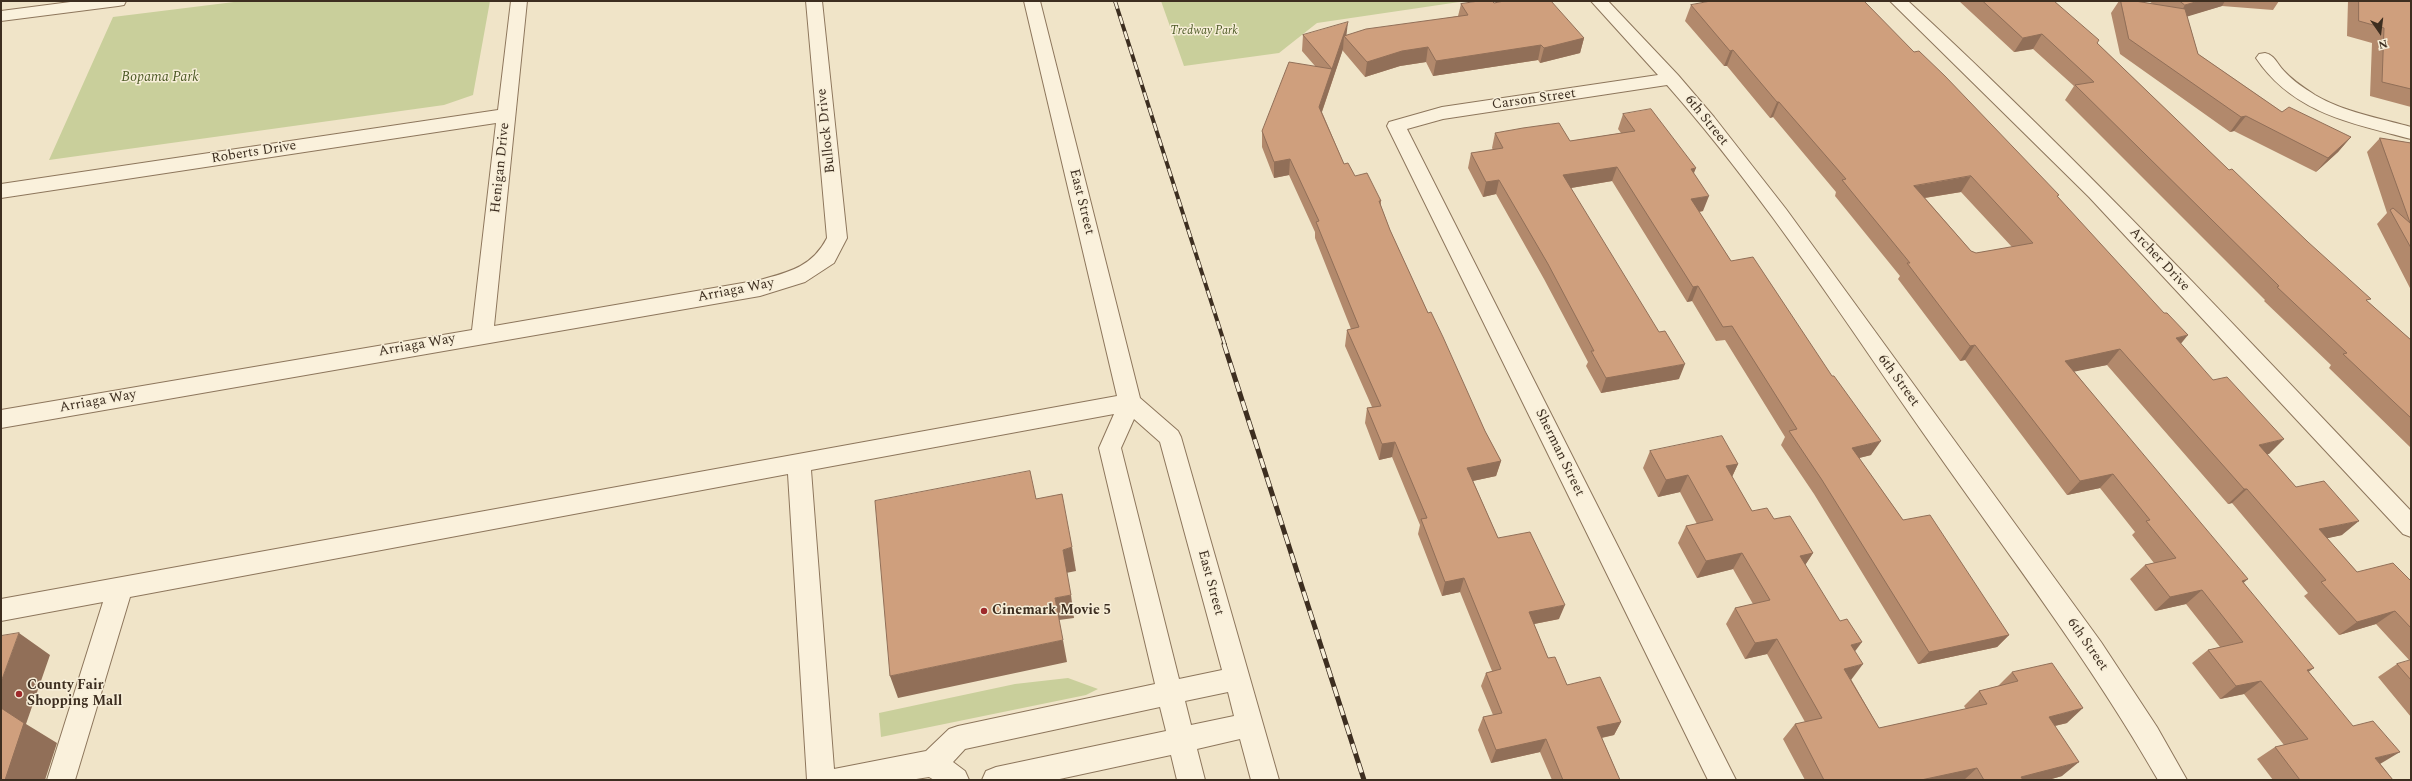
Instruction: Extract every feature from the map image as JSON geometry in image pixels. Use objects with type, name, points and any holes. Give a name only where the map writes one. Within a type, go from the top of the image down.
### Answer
[{"type":"street","points":[[1,16],[118,1]]},
{"type":"street","name":"Henigan Drive","points":[[482,335],[519,1]]},
{"type":"street","name":"Bullock Drive","points":[[814,1],[837,238],[827,258]]},
{"type":"street","name":"East Street","points":[[1032,1],[1130,402],[1170,437],[1265,780]]},
{"type":"street","name":"6th Street","points":[[1599,1],[1672,79],[1722,139],[2064,612],[2120,692],[2173,780]]},
{"type":"street","name":"Archer Drive","points":[[1898,1],[1972,67],[2057,152],[2411,527]]},
{"type":"street","points":[[2265,58],[2274,72],[2289,87],[2313,101],[2343,114],[2411,133]]},
{"type":"street","name":"Carson Street","points":[[1396,126],[1442,114],[1672,79]]},
{"type":"street","name":"Roberts Drive","points":[[1,191],[507,115]]},
{"type":"street","name":"Sherman Street","points":[[1396,126],[1722,780]]},
{"type":"street","name":"Arriaga Way","points":[[1,419],[760,288],[798,277],[827,258]]},
{"type":"street","points":[[1,610],[1130,402]]},
{"type":"street","points":[[1130,402],[1110,448],[1190,780]]},
{"type":"street","points":[[799,462],[821,780]]},
{"type":"street","points":[[61,780],[120,588]]},
{"type":"street","points":[[934,772],[958,738],[1237,678]]},
{"type":"street","points":[[996,780],[1250,724]]},
{"type":"street","points":[[839,780],[934,772],[955,780]]},
{"type":"green space","name":"Bopama Park","points":[[242,1],[490,1],[473,95],[444,105],[49,160],[113,17]]},
{"type":"green space","name":"Tredway Park","points":[[1161,1],[1466,1],[1317,23],[1279,53],[1184,66]]},
{"type":"green space","points":[[1068,678],[1098,689],[1086,695],[881,737],[879,713],[1015,684]]},
{"type":"building","points":[[1479,1],[1492,1],[1494,3],[1504,1],[1551,1],[1584,38],[1544,48],[1541,45],[1436,61],[1428,47],[1402,51],[1367,62],[1344,36],[1366,29],[1468,15],[1461,4]]},
{"type":"building","points":[[1711,1],[1864,1],[1914,52],[1919,51],[1945,76],[2059,195],[2057,196],[2164,313],[2167,313],[2188,335],[2176,338],[2213,380],[2227,377],[2284,439],[2259,445],[2296,487],[2324,481],[2359,521],[2319,529],[2357,572],[2393,563],[2411,581],[2411,628],[2395,611],[2357,622],[2321,582],[2326,580],[2247,489],[2244,489],[2120,349],[2065,361],[2248,579],[2242,581],[2314,668],[2307,670],[2353,726],[2373,721],[2400,752],[2375,758],[2393,780],[2300,780],[2275,747],[2308,739],[2261,681],[2236,686],[2208,650],[2243,642],[2202,590],[2170,597],[2145,565],[2176,558],[2146,521],[2150,520],[2113,474],[2080,481],[1975,345],[1970,346],[1907,263],[1910,263],[1842,180],[1846,179],[1733,50],[1730,51],[1691,5]],"holes":[[[1971,176],[2033,243],[1976,253],[1971,251],[1914,186]]]},
{"type":"building","points":[[1983,1],[2054,1],[2099,40],[2097,43],[2229,170],[2232,169],[2308,242],[2371,299],[2366,300],[2411,340],[2411,418],[2343,354],[2347,353],[2277,287],[2279,286],[2075,85],[2094,82],[2042,34],[2023,38]]},
{"type":"building","points":[[2121,1],[2135,1],[2185,9],[2198,54],[2282,112],[2289,107],[2351,137],[2328,158],[2246,116],[2241,117],[2129,39]]},
{"type":"building","points":[[2180,1],[2199,1],[2185,5]]},
{"type":"building","points":[[2359,1],[2411,1],[2411,89],[2382,82],[2384,28],[2359,21]]},
{"type":"building","points":[[1348,22],[1332,69],[1303,35]]},
{"type":"building","points":[[1289,62],[1332,69],[1319,107],[1344,164],[1348,163],[1355,176],[1367,173],[1381,201],[1379,201],[1390,230],[1428,313],[1431,312],[1485,431],[1501,461],[1467,468],[1498,538],[1530,532],[1565,605],[1529,612],[1548,658],[1555,657],[1567,685],[1600,677],[1621,722],[1597,727],[1620,780],[1563,780],[1546,739],[1496,750],[1483,717],[1502,713],[1486,673],[1501,669],[1464,578],[1445,582],[1421,519],[1427,518],[1395,442],[1382,444],[1367,408],[1381,406],[1347,330],[1359,327],[1316,222],[1319,221],[1290,159],[1274,162],[1262,131]]},
{"type":"building","points":[[1651,109],[1696,168],[1691,169],[1709,196],[1691,199],[1731,261],[1753,257],[1832,376],[1834,376],[1881,441],[1852,448],[1903,520],[1930,515],[2009,635],[1929,652],[1822,480],[1789,431],[1797,429],[1732,326],[1723,327],[1698,286],[1693,287],[1617,167],[1563,175],[1659,332],[1665,331],[1685,364],[1606,378],[1591,351],[1594,351],[1548,264],[1499,180],[1486,182],[1471,153],[1503,148],[1495,133],[1559,123],[1570,141],[1635,131],[1623,114]]},
{"type":"building","points":[[2380,138],[2411,143],[2411,248],[2390,210],[2393,208],[2410,223]]},
{"type":"building","points":[[1722,436],[1738,464],[1726,466],[1752,511],[1767,508],[1774,519],[1790,516],[1813,553],[1800,556],[1840,621],[1847,619],[1862,642],[1851,645],[1863,664],[1844,669],[1879,728],[1987,704],[1979,691],[2018,681],[2012,672],[2052,663],[2083,708],[2049,717],[2079,762],[2021,777],[2023,780],[1984,780],[1977,768],[1921,780],[1824,780],[1795,724],[1822,718],[1777,639],[1755,643],[1735,608],[1770,600],[1742,553],[1706,561],[1686,526],[1713,520],[1688,475],[1666,480],[1650,451]]},
{"type":"building","points":[[1030,471],[1036,499],[1062,494],[1072,547],[1063,550],[1071,595],[1055,598],[1063,640],[890,676],[875,501]]},
{"type":"building","points":[[19,633],[1,682],[1,636]]},
{"type":"building","points":[[2411,660],[2411,680],[2397,664]]},
{"type":"building","points":[[1,708],[24,723],[5,780],[1,780]]},
{"type":"railway","points":[[1115,1],[1225,345]]},
{"type":"railway","points":[[1224,344],[1364,780]]},
{"type":"place","name":"Cinemark Movie 5","points":[[984,611]]},
{"type":"place","name":"County Fair Shopping Mall","points":[[19,694]]}]
